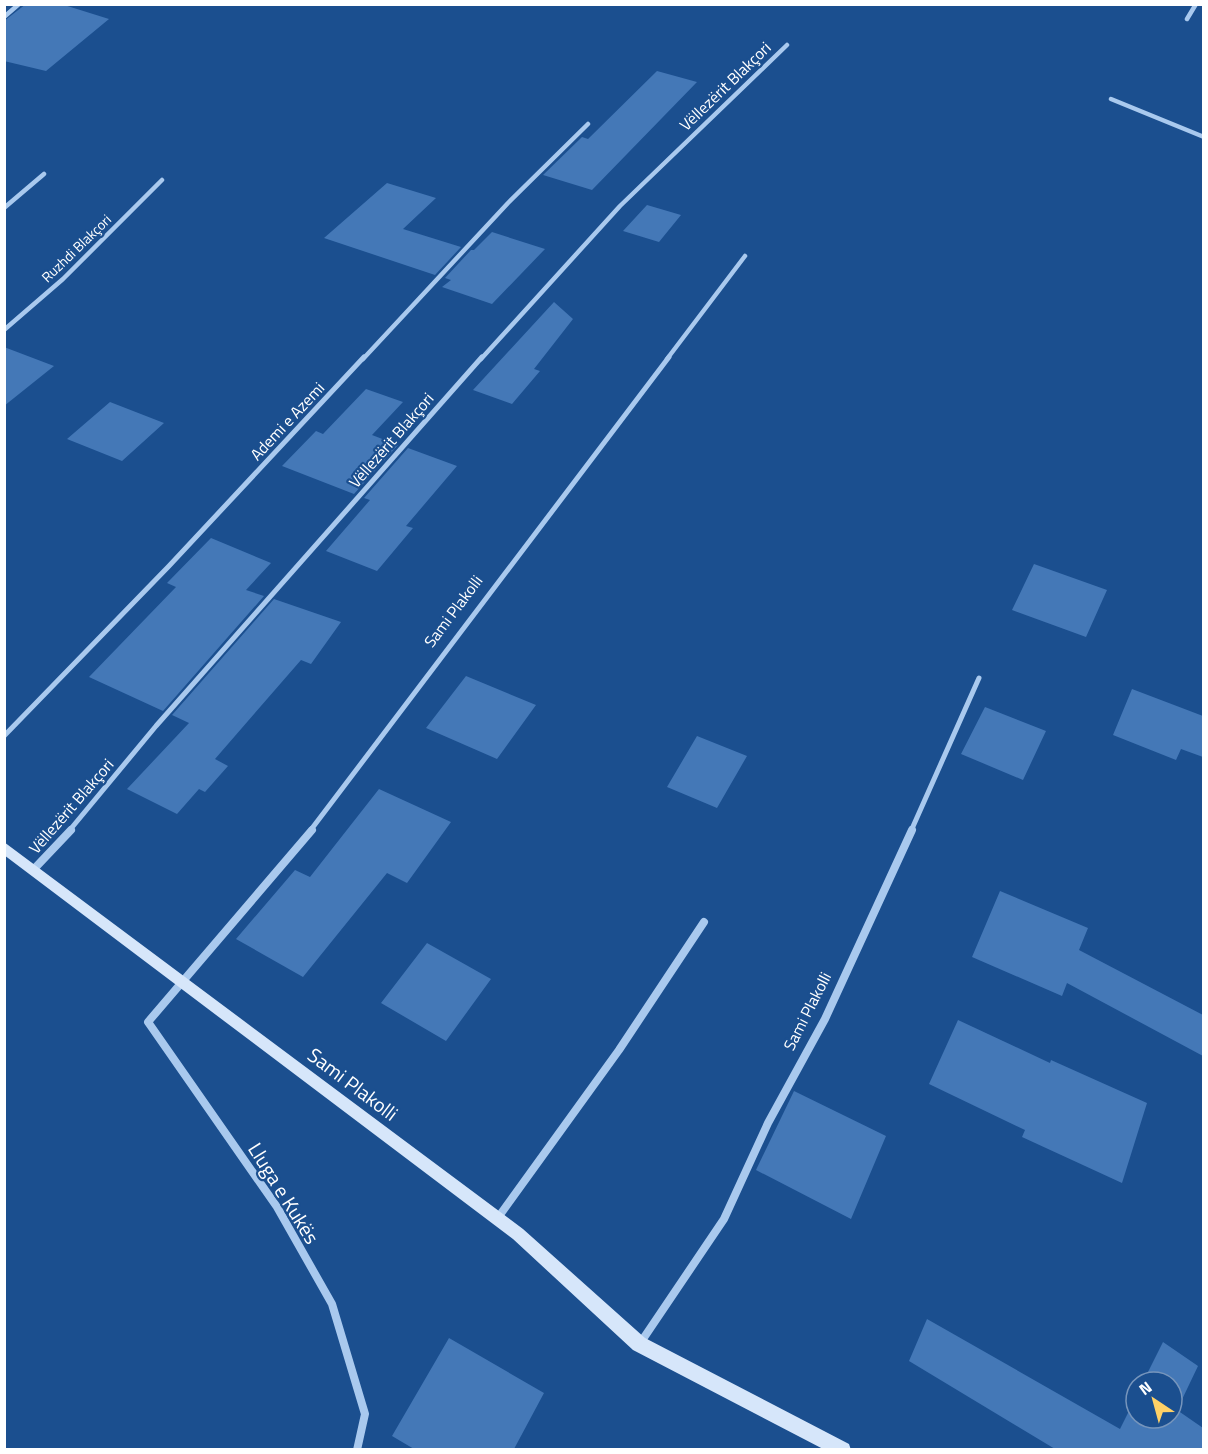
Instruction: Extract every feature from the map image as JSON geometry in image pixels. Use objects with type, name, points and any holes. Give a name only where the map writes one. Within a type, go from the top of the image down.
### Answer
[{"type":"street","points":[[4,17],[19,4]]},
{"type":"street","points":[[1187,19],[1196,4]]},
{"type":"street","name":"Vëllezërit Blakçori","points":[[34,869],[87,812],[156,726],[530,303],[620,206],[787,45]]},
{"type":"street","points":[[1111,99],[1203,137]]},
{"type":"street","name":"Ademi e Azemi","points":[[4,736],[177,558],[508,203],[588,124]]},
{"type":"street","points":[[4,208],[44,174]]},
{"type":"street","name":"Ruzhdi Blakçori","points":[[4,330],[63,279],[162,180]]},
{"type":"street","name":"Sami Plakolli","points":[[183,981],[314,827],[746,256]]},
{"type":"street","name":"Sami Plakolli","points":[[639,1344],[724,1219],[768,1123],[825,1020],[979,678]]},
{"type":"street","name":"Sami Plakolli","points":[[4,848],[518,1234],[639,1344],[843,1449]]},
{"type":"street","points":[[498,1219],[619,1050],[704,922]]},
{"type":"street","name":"Lluga e Kukës","points":[[183,981],[148,1022],[278,1207],[332,1304],[365,1414],[357,1449]]},
{"type":"building","points":[[26,4],[61,4],[109,19],[46,71],[4,61],[4,21]]},
{"type":"building","points":[[657,71],[697,82],[592,190],[543,175],[582,137],[588,139]]},
{"type":"building","points":[[387,183],[436,198],[403,229],[461,247],[435,275],[324,238]]},
{"type":"building","points":[[647,205],[681,215],[659,242],[623,231]]},
{"type":"building","points":[[492,232],[545,249],[492,304],[442,287],[451,280],[445,278],[471,250],[474,250]]},
{"type":"building","points":[[554,302],[573,319],[534,369],[540,371],[512,404],[473,390]]},
{"type":"building","points":[[4,347],[54,366],[4,406]]},
{"type":"building","points":[[366,389],[403,402],[372,435],[398,445],[354,494],[282,466],[316,431],[323,434]]},
{"type":"building","points":[[110,402],[164,423],[122,461],[67,439]]},
{"type":"building","points":[[408,448],[457,466],[406,526],[413,528],[377,571],[326,551],[370,500],[364,498]]},
{"type":"building","points":[[211,538],[271,563],[246,590],[264,596],[163,711],[89,677],[176,587],[167,583]]},
{"type":"building","points":[[1034,564],[1107,590],[1086,637],[1012,610]]},
{"type":"building","points":[[274,599],[341,622],[311,664],[301,660],[215,759],[228,766],[205,792],[199,789],[177,814],[127,789],[189,723],[172,715]]},
{"type":"building","points":[[466,676],[536,705],[497,759],[426,728]]},
{"type":"building","points":[[1132,689],[1203,716],[1203,757],[1181,749],[1176,760],[1113,735]]},
{"type":"building","points":[[985,707],[1046,731],[1023,780],[961,754]]},
{"type":"building","points":[[697,736],[747,756],[717,808],[667,787]]},
{"type":"building","points":[[379,789],[451,822],[407,883],[387,873],[303,977],[236,939],[295,870],[310,877]]},
{"type":"building","points":[[1000,891],[1088,928],[1079,950],[1203,1015],[1203,1056],[1067,983],[1062,996],[972,957]]},
{"type":"building","points":[[427,943],[491,979],[446,1041],[381,1003]]},
{"type":"building","points":[[958,1020],[1050,1063],[1051,1060],[1147,1103],[1122,1183],[1022,1137],[1025,1130],[929,1084]]},
{"type":"building","points":[[794,1091],[886,1136],[851,1219],[756,1170]]},
{"type":"building","points":[[927,1319],[1120,1429],[1124,1421],[1124,1430],[1184,1430],[1184,1415],[1203,1428],[1203,1449],[1055,1449],[909,1361]]},
{"type":"building","points":[[449,1338],[544,1393],[514,1449],[414,1449],[392,1436]]},
{"type":"building","points":[[1163,1342],[1198,1366],[1184,1395],[1184,1370],[1149,1370]]}]
